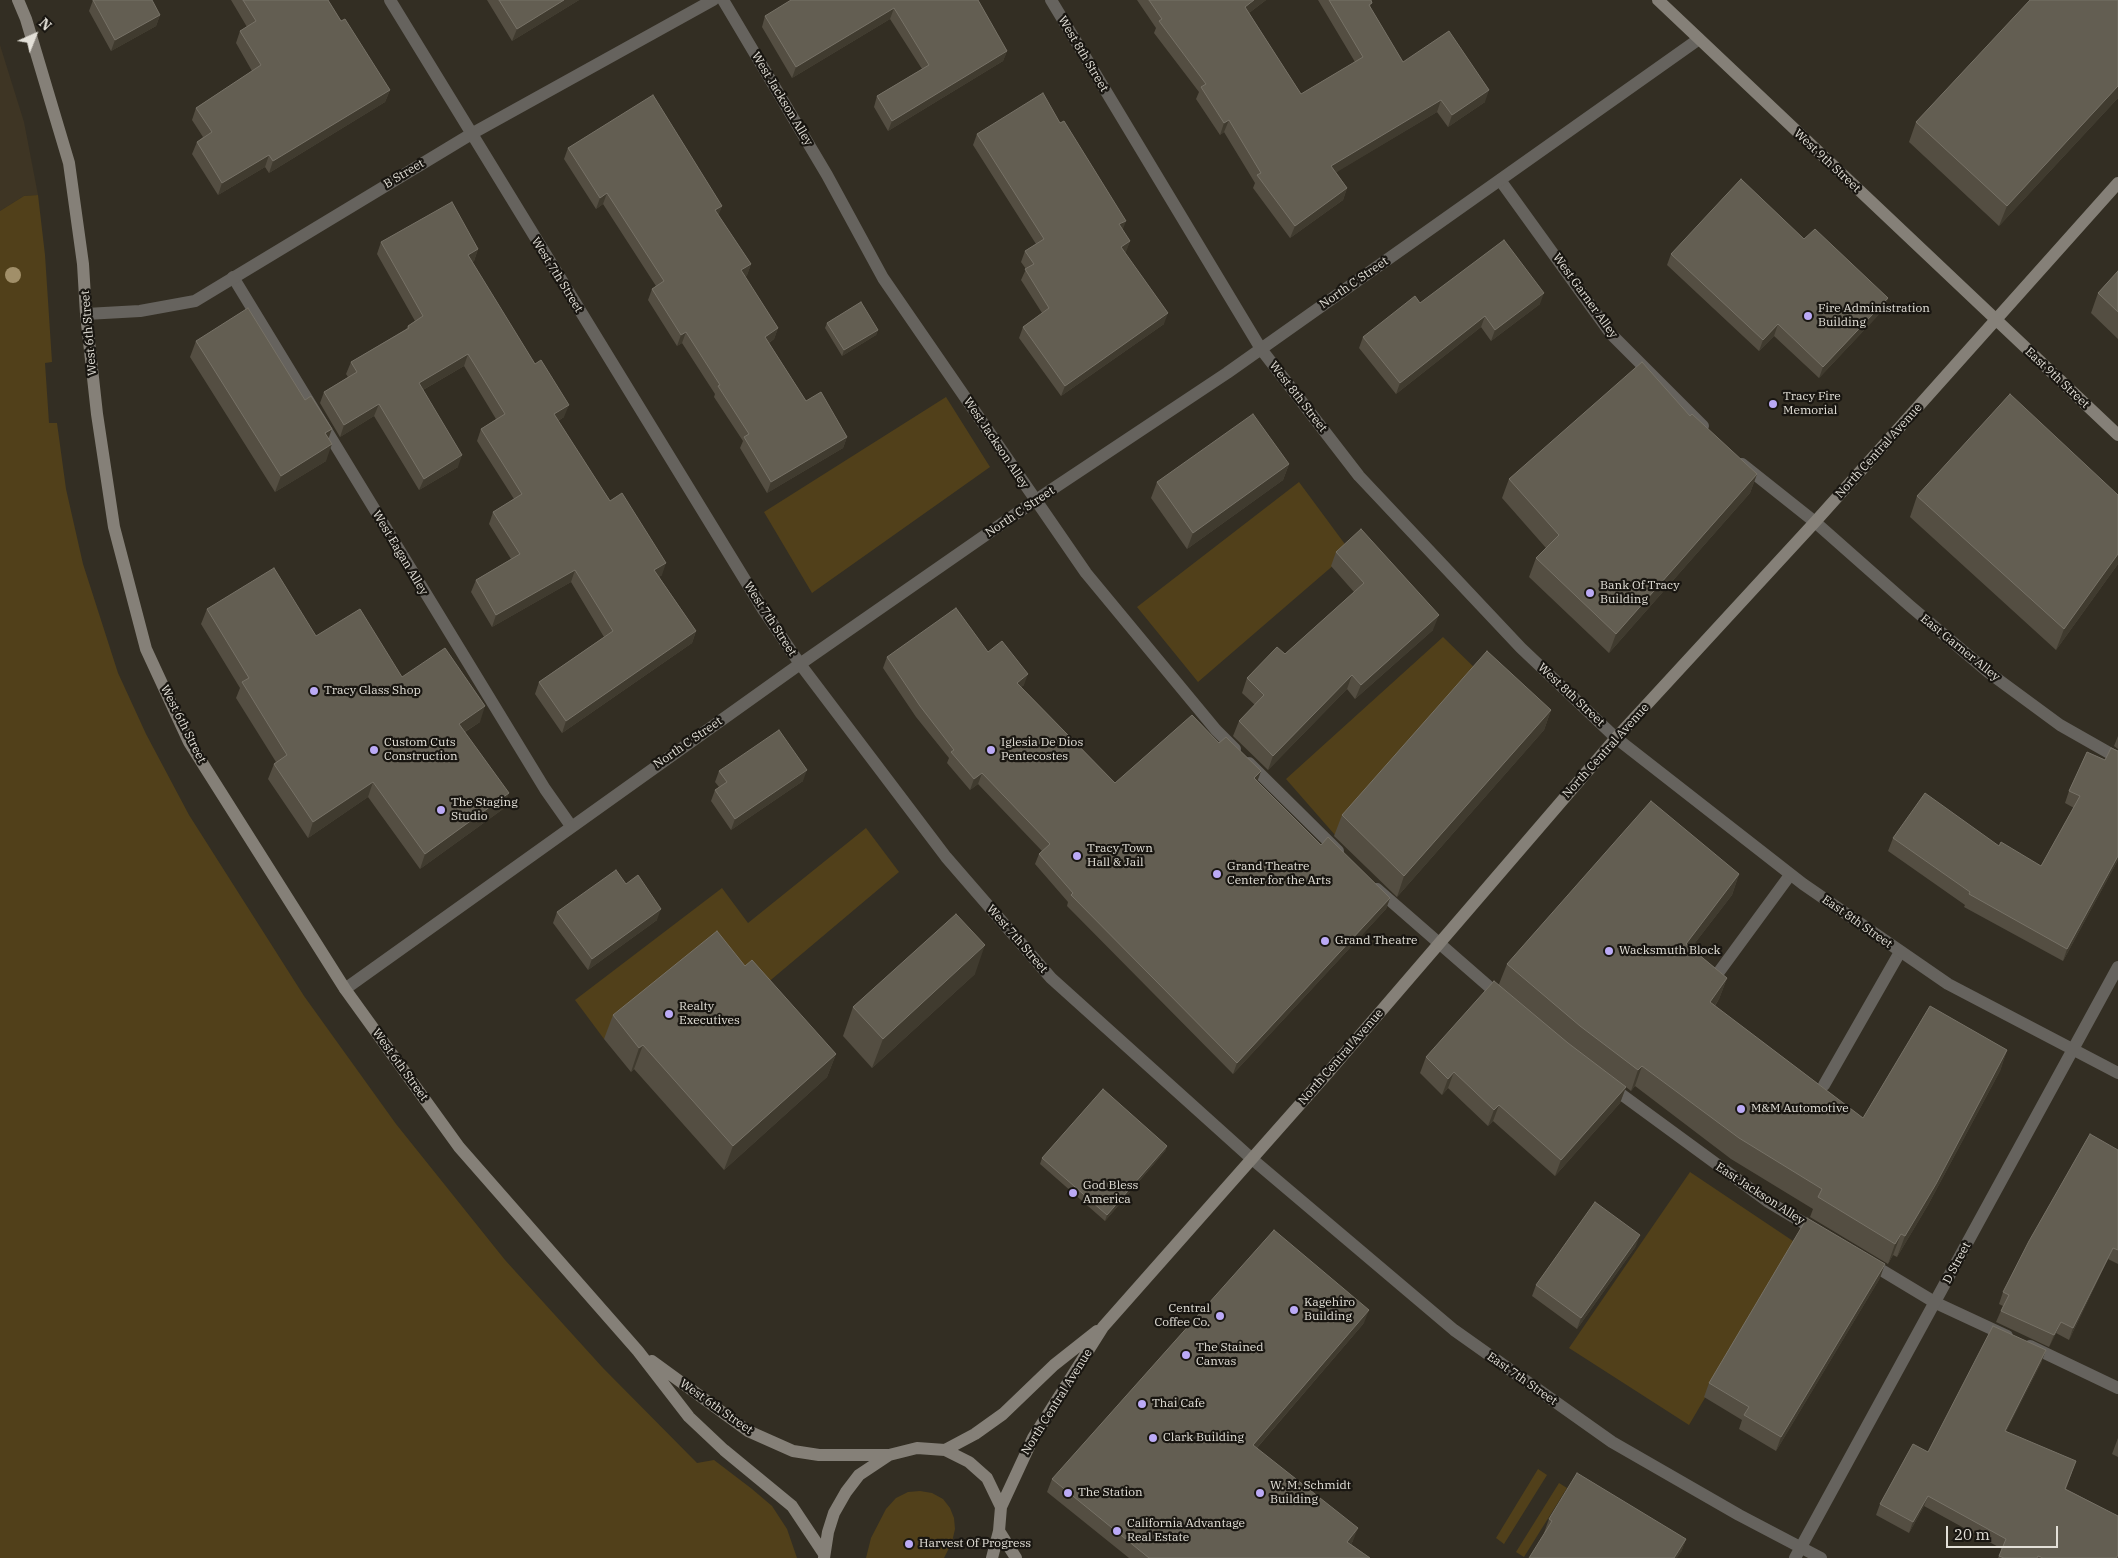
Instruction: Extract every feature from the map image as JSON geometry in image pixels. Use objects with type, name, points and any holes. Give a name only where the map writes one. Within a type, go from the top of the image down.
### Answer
[{"type":"street","name":"West 6th Street","points":[[18,0],[26,19],[69,163],[84,264],[86,314],[97,414],[114,527],[146,649],[190,742],[345,990],[459,1147],[638,1351],[689,1417],[724,1450],[792,1506],[824,1556]]},
{"type":"street","name":"West 7th Street","points":[[390,0],[759,603],[800,664],[946,858],[1051,978],[1252,1159]]},
{"type":"street","name":"B Street","points":[[86,314],[140,311],[195,301],[473,133],[713,0]]},
{"type":"street","name":"West Jackson Alley","points":[[723,0],[827,175],[884,278],[1086,573],[1216,730],[1348,860]]},
{"type":"street","name":"West 8th Street","points":[[1050,0],[1261,349],[1359,476],[1521,648],[1616,738]]},
{"type":"street","name":"West 9th Street","points":[[1658,0],[1996,320]]},
{"type":"street","name":"North C Street","points":[[345,990],[571,826],[800,664],[1036,500],[1261,349],[1699,39]]},
{"type":"street","name":"West Garner Alley","points":[[1500,180],[1611,334],[1709,432]]},
{"type":"street","name":"North Central Avenue","points":[[1001,1507],[1032,1438],[1103,1327],[1252,1159],[1616,738],[1815,522],[2118,183]]},
{"type":"street","name":"West Eagan Alley","points":[[233,277],[534,772],[571,826]]},
{"type":"street","name":"East 9th Street","points":[[1996,320],[2118,435]]},
{"type":"street","points":[[1730,453],[1815,522]]},
{"type":"street","name":"East Garner Alley","points":[[1815,522],[1988,672],[2060,725],[2118,758]]},
{"type":"street","name":"East 8th Street","points":[[1616,738],[1790,875],[1900,952],[1948,984],[2072,1051],[2118,1073]]},
{"type":"street","points":[[1713,980],[1790,875]]},
{"type":"street","points":[[1369,881],[1390,902],[1513,1007]]},
{"type":"street","points":[[1824,1085],[1900,952]]},
{"type":"street","name":"D Street","points":[[1798,1552],[1936,1303],[2118,967]]},
{"type":"street","name":"East Jackson Alley","points":[[1602,1080],[1759,1196],[1829,1238]]},
{"type":"street","name":"East 7th Street","points":[[1252,1159],[1454,1330],[1612,1442],[1739,1515],[1798,1552],[1821,1558]]},
{"type":"street","points":[[1854,1253],[1936,1303],[2118,1388]]},
{"type":"street","name":"North Central Avenue","points":[[945,1450],[975,1434],[1003,1414],[1054,1365],[1103,1327]]},
{"type":"street","name":"West 6th Street","points":[[638,1351],[748,1431],[792,1451],[819,1455],[889,1454]]},
{"type":"street","points":[[824,1556],[834,1513],[846,1492],[859,1475],[889,1454],[917,1448],[945,1450],[969,1462],[987,1478],[1001,1507],[999,1531],[992,1558]]},
{"type":"street","points":[[999,1531],[1016,1558]]},
{"type":"shaded area","points":[[0,45],[24,122],[38,195],[24,196],[0,211]]},
{"type":"shaded area","points":[[38,195],[45,255],[52,362],[45,363],[49,423],[57,423],[66,489],[83,564],[118,673],[146,734],[189,815],[304,996],[396,1124],[505,1260],[603,1368],[697,1463],[714,1460],[772,1506],[787,1529],[797,1558],[0,1558],[0,211],[24,196]]},
{"type":"shaded area","points":[[946,397],[990,467],[812,593],[764,512]]},
{"type":"shaded area","points":[[1299,482],[1350,551],[1198,682],[1137,607]]},
{"type":"shaded area","points":[[1443,637],[1479,672],[1335,835],[1286,779]]},
{"type":"shaded area","points":[[866,828],[899,872],[753,995],[708,955],[604,1039],[575,1000],[722,888],[748,923]]},
{"type":"shaded area","points":[[1690,1172],[1796,1243],[1689,1425],[1569,1348]]},
{"type":"shaded area","points":[[1538,1469],[1547,1475],[1504,1544],[1496,1538]]},
{"type":"shaded area","points":[[1559,1483],[1567,1488],[1524,1557],[1516,1552]]},
{"type":"shaded area","points":[[908,1492],[932,1493],[943,1499],[950,1508],[954,1518],[955,1529],[952,1542],[944,1558],[866,1558],[871,1538],[886,1509],[896,1498]]},
{"type":"building","points":[[93,0],[152,0],[160,15],[115,40]]},
{"type":"building","points":[[243,0],[328,0],[341,21],[345,19],[390,90],[273,161],[269,155],[222,183],[197,142],[212,132],[196,108],[261,65],[240,31],[256,21]]},
{"type":"building","points":[[499,0],[564,0],[517,29]]},
{"type":"building","points":[[791,0],[978,0],[1007,51],[892,121],[877,96],[929,65],[894,8],[796,67],[765,16]]},
{"type":"building","points":[[1149,0],[1254,0],[1245,7],[1301,94],[1363,57],[1329,0],[1371,0],[1372,3],[1369,5],[1403,62],[1449,31],[1489,90],[1452,115],[1441,100],[1331,166],[1347,188],[1295,226],[1257,175],[1261,173],[1229,120],[1224,123],[1201,87],[1206,84],[1159,21],[1162,19]]},
{"type":"building","points":[[2030,0],[2118,0],[2118,86],[2007,206],[1916,122]]},
{"type":"building","points":[[1043,93],[1060,123],[1064,121],[1126,221],[1119,224],[1130,241],[1121,247],[1168,313],[1065,386],[1023,327],[1049,308],[1025,269],[1034,264],[1025,251],[1044,239],[977,134]]},
{"type":"building","points":[[653,95],[722,206],[715,210],[751,264],[741,270],[778,328],[765,337],[806,401],[821,392],[847,437],[771,482],[744,437],[749,434],[718,386],[720,385],[686,332],[681,335],[652,289],[664,281],[607,193],[600,198],[568,148]]},
{"type":"building","points":[[1741,179],[1804,239],[1815,229],[1888,298],[1823,367],[1778,324],[1763,340],[1671,254]]},
{"type":"building","points":[[452,202],[478,249],[468,255],[535,364],[541,360],[569,405],[554,414],[610,501],[622,493],[666,563],[654,570],[696,631],[566,721],[539,682],[613,631],[575,570],[496,615],[476,580],[520,554],[493,512],[522,494],[481,429],[505,414],[468,354],[419,383],[462,455],[424,479],[379,404],[344,425],[324,392],[357,372],[351,362],[409,328],[408,326],[423,316],[381,242]]},
{"type":"building","points":[[1504,240],[1544,293],[1495,330],[1485,316],[1400,383],[1363,337],[1415,296],[1420,303]]},
{"type":"building","points":[[2118,271],[2118,312],[2098,293]]},
{"type":"building","points":[[861,302],[878,330],[844,350],[827,323]]},
{"type":"building","points":[[248,308],[305,400],[311,396],[332,429],[325,433],[332,444],[281,476],[196,341]]},
{"type":"building","points":[[1642,362],[1690,416],[1692,414],[1757,474],[1616,634],[1536,558],[1559,535],[1509,479]]},
{"type":"building","points":[[2010,394],[2118,495],[2118,554],[2064,629],[1917,496]]},
{"type":"building","points":[[1253,414],[1289,464],[1193,533],[1157,482]]},
{"type":"building","points":[[1361,529],[1439,615],[1361,685],[1352,675],[1273,756],[1239,721],[1264,695],[1247,678],[1277,647],[1285,654],[1364,583],[1336,552]]},
{"type":"building","points":[[274,568],[316,636],[360,609],[402,677],[445,648],[485,706],[459,724],[509,793],[425,854],[373,782],[313,822],[274,764],[287,755],[242,682],[249,678],[207,609]]},
{"type":"building","name":"Grand Theatre Center for the Arts","points":[[956,608],[988,652],[1002,641],[1028,674],[1017,683],[1115,783],[1192,715],[1219,743],[1226,737],[1261,771],[1254,778],[1321,845],[1328,837],[1390,898],[1237,1063],[1071,895],[1073,893],[1039,854],[1050,844],[982,773],[974,779],[951,752],[954,750],[920,706],[887,657]]},
{"type":"building","points":[[1487,651],[1551,710],[1404,876],[1342,815]]},
{"type":"building","points":[[779,730],[807,770],[735,819],[715,790],[727,782],[719,771]]},
{"type":"building","points":[[2111,748],[2118,751],[2118,856],[2067,949],[1969,894],[1970,892],[1893,838],[1925,793],[1999,846],[2001,842],[2041,866],[2080,796],[2069,791],[2087,752],[2105,760]]},
{"type":"building","points":[[1651,801],[1739,874],[1686,944],[1727,978],[1710,1002],[1863,1118],[1930,1006],[2007,1050],[1936,1184],[1905,1236],[1901,1234],[1895,1244],[1818,1197],[1822,1189],[1739,1138],[1642,1066],[1638,1070],[1580,1026],[1507,964]]},
{"type":"building","points":[[616,870],[626,884],[638,875],[661,909],[592,959],[557,912]]},
{"type":"building","points":[[956,914],[985,945],[883,1039],[853,1007]]},
{"type":"building","points":[[717,931],[745,966],[752,960],[836,1054],[733,1146],[643,1045],[639,1048],[613,1015]]},
{"type":"building","points":[[1494,981],[1568,1043],[1626,1087],[1561,1160],[1499,1105],[1494,1110],[1454,1072],[1448,1079],[1426,1057]]},
{"type":"building","points":[[1103,1089],[1167,1146],[1107,1215],[1042,1158]]},
{"type":"building","points":[[2090,1134],[2118,1150],[2118,1250],[2113,1248],[2073,1328],[2061,1322],[2054,1335],[2001,1311],[2009,1295],[2003,1292],[2029,1241]]},
{"type":"building","points":[[1595,1202],[1640,1235],[1581,1318],[1536,1285]]},
{"type":"building","points":[[1807,1218],[1885,1264],[1781,1437],[1744,1415],[1749,1407],[1709,1383]]},
{"type":"building","points":[[1274,1230],[1369,1310],[1253,1445],[1358,1528],[1347,1542],[1370,1558],[1149,1558],[1052,1479]]},
{"type":"building","points":[[1993,1326],[2046,1350],[2005,1431],[2076,1461],[2065,1489],[2118,1516],[2118,1555],[2116,1558],[2043,1558],[2038,1556],[2037,1558],[2004,1558],[1999,1556],[2006,1539],[1928,1496],[1913,1522],[1880,1504],[1913,1444],[1928,1452]]},
{"type":"building","points":[[1577,1473],[1686,1539],[1674,1558],[1529,1558],[1552,1521],[1549,1519]]},
{"type":"place","name":"Fire Administration Building","points":[[1808,316]]},
{"type":"place","name":"Tracy Fire Memorial","points":[[1773,404]]},
{"type":"place","name":"Bank Of Tracy Building","points":[[1590,593]]},
{"type":"place","name":"Tracy Glass Shop","points":[[314,691]]},
{"type":"place","name":"Custom Cuts Construction","points":[[374,750]]},
{"type":"place","name":"Iglesia De Dios Pentecostes","points":[[991,750]]},
{"type":"place","name":"The Staging Studio","points":[[441,810]]},
{"type":"place","name":"Tracy Town Hall & Jail","points":[[1077,856]]},
{"type":"place","name":"Grand Theatre Center for the Arts","points":[[1217,874]]},
{"type":"place","name":"Grand Theatre","points":[[1325,941]]},
{"type":"place","name":"Wacksmuth Block","points":[[1609,951]]},
{"type":"place","name":"Realty Executives","points":[[669,1014]]},
{"type":"place","name":"M&M Automotive","points":[[1741,1109]]},
{"type":"place","name":"God Bless America","points":[[1073,1193]]},
{"type":"place","name":"Kagehiro Building","points":[[1294,1310]]},
{"type":"place","name":"Central Coffee Co.","points":[[1220,1316]]},
{"type":"place","name":"The Stained Canvas","points":[[1186,1355]]},
{"type":"place","name":"Thai Cafe","points":[[1142,1404]]},
{"type":"place","name":"Clark Building","points":[[1153,1438]]},
{"type":"place","name":"The Station","points":[[1068,1493]]},
{"type":"place","name":"W. M. Schmidt Building","points":[[1260,1493]]},
{"type":"place","name":"California Advantage Real Estate","points":[[1117,1531]]},
{"type":"place","name":"Harvest Of Progress","points":[[909,1544]]}]
